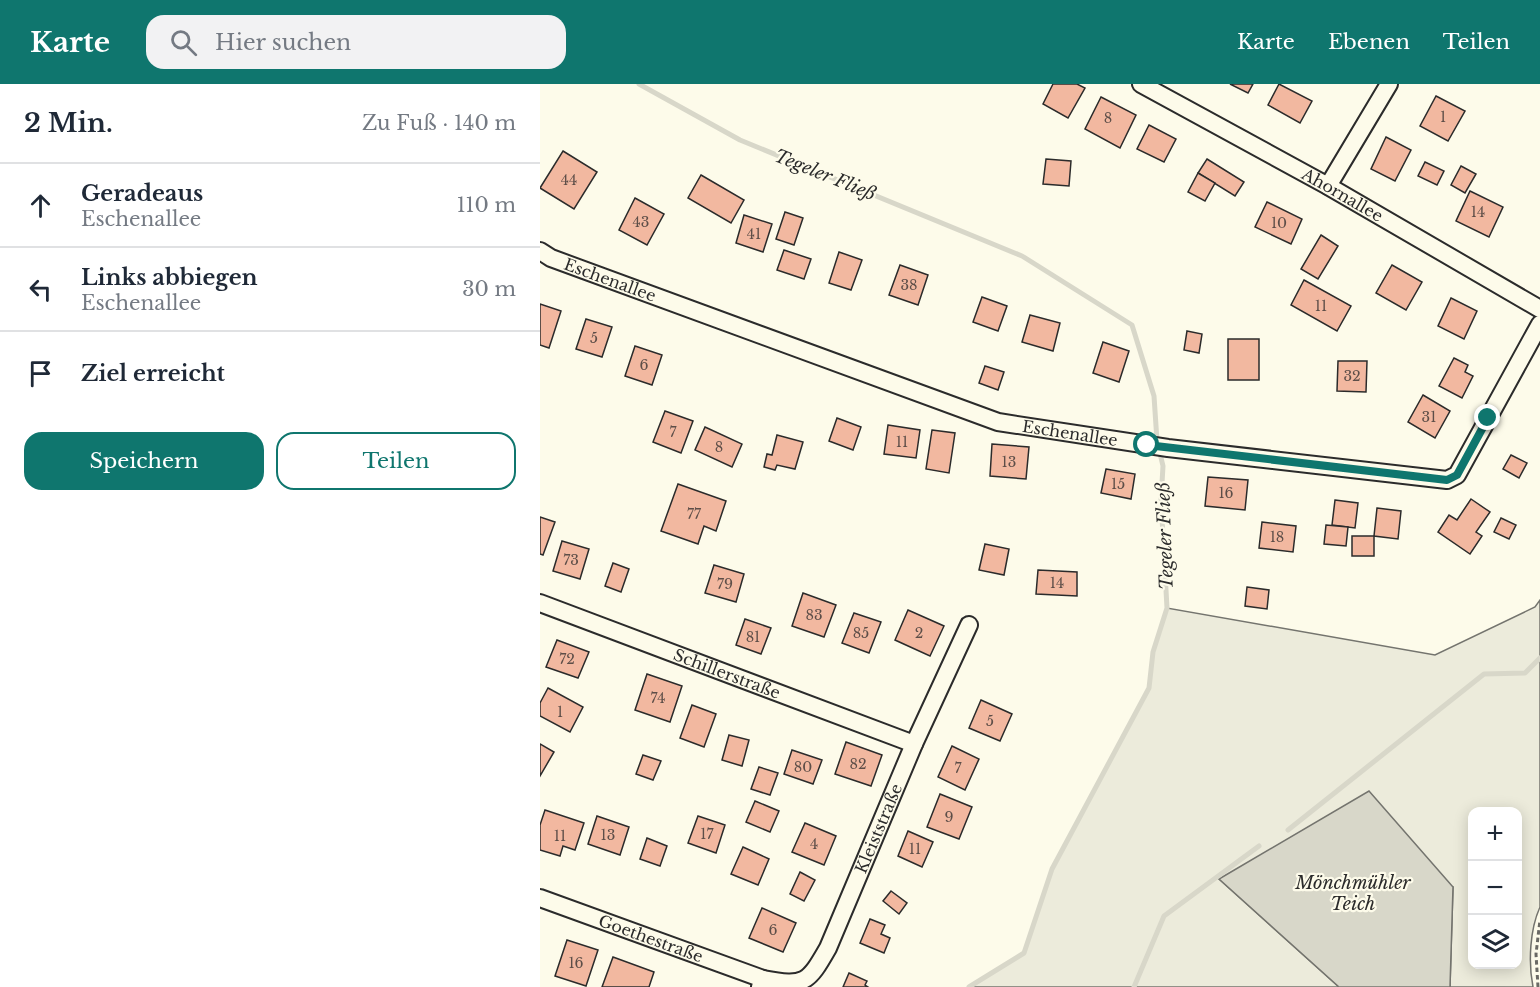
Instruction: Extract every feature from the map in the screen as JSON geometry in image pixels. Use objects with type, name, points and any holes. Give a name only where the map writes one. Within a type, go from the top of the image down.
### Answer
[{"type":"street","name":"Ahornallee","points":[[1141,84],[1328,186],[1540,309]]},
{"type":"street","points":[[1328,186],[1389,84]]},
{"type":"street","name":"Eschenallee","points":[[540,251],[562,262],[998,422],[1168,448],[1447,480],[1457,475],[1540,324]]},
{"type":"street","name":"Schillerstraße","points":[[540,603],[914,744]]},
{"type":"street","name":"Kleiststraße","points":[[761,983],[789,986],[811,977],[828,948],[914,744],[969,625]]},
{"type":"street","name":"Goethestraße","points":[[540,898],[761,983]]},
{"type":"path","points":[[1538,987],[1536,954],[1540,920]]},
{"type":"shaded area","points":[[1540,600],[1540,907],[1531,946],[1533,987],[1450,987],[1453,887],[1219,879],[1339,987],[969,987],[1024,953],[1052,869],[1149,688],[1153,652],[1167,608],[1435,655],[1535,607]]},
{"type":"water","name":"Mönchmühler Teich","points":[[1369,791],[1453,887],[1450,987],[1339,987],[1219,879]]},
{"type":"building","points":[[1053,84],[1077,84],[1085,88],[1068,118],[1043,104]]},
{"type":"building","points":[[1230,84],[1253,84],[1248,93]]},
{"type":"building","points":[[1279,84],[1312,101],[1300,123],[1268,105]]},
{"type":"building","points":[[1436,96],[1465,111],[1448,141],[1420,126]]},
{"type":"building","points":[[1101,97],[1136,115],[1120,148],[1085,129]]},
{"type":"building","points":[[1149,125],[1176,139],[1164,162],[1137,149]]},
{"type":"building","points":[[1386,137],[1411,150],[1395,181],[1371,169]]},
{"type":"building","points":[[563,151],[597,172],[574,209],[540,188]]},
{"type":"building","points":[[1046,159],[1071,161],[1069,186],[1043,184]]},
{"type":"building","points":[[1207,159],[1244,182],[1235,196],[1198,173]]},
{"type":"building","points":[[1425,162],[1444,171],[1437,185],[1418,176]]},
{"type":"building","points":[[1461,166],[1476,174],[1465,193],[1451,185]]},
{"type":"building","points":[[1198,173],[1215,183],[1205,201],[1188,192]]},
{"type":"building","points":[[701,175],[744,200],[731,223],[688,198]]},
{"type":"building","points":[[1470,191],[1503,207],[1489,237],[1456,221]]},
{"type":"building","points":[[635,198],[664,214],[647,245],[619,230]]},
{"type":"building","points":[[1267,202],[1302,219],[1291,244],[1255,227]]},
{"type":"building","points":[[785,212],[803,218],[794,245],[776,239]]},
{"type":"building","points":[[744,215],[772,224],[763,252],[736,243]]},
{"type":"building","points":[[1321,235],[1338,246],[1318,279],[1301,269]]},
{"type":"building","points":[[784,250],[811,259],[804,279],[777,270]]},
{"type":"building","points":[[839,252],[862,260],[851,290],[829,283]]},
{"type":"building","points":[[900,265],[928,275],[918,305],[889,295]]},
{"type":"building","points":[[1392,265],[1422,282],[1406,310],[1376,293]]},
{"type":"building","points":[[1304,280],[1351,306],[1337,331],[1291,305]]},
{"type":"building","points":[[982,297],[1007,306],[998,331],[973,322]]},
{"type":"building","points":[[1451,298],[1477,311],[1464,339],[1438,326]]},
{"type":"building","points":[[540,304],[561,311],[549,348],[540,345]]},
{"type":"building","points":[[1030,315],[1060,323],[1053,351],[1022,342]]},
{"type":"building","points":[[586,319],[612,327],[602,357],[576,349]]},
{"type":"building","points":[[1187,331],[1202,334],[1199,353],[1184,350]]},
{"type":"building","points":[[1228,339],[1259,339],[1259,380],[1228,380]]},
{"type":"building","points":[[1103,342],[1129,351],[1119,382],[1093,373]]},
{"type":"building","points":[[635,346],[662,355],[652,385],[625,376]]},
{"type":"building","points":[[1454,358],[1468,365],[1465,372],[1473,376],[1462,398],[1439,386]]},
{"type":"building","points":[[1338,361],[1367,361],[1366,392],[1337,391]]},
{"type":"building","points":[[985,366],[1004,372],[998,390],[979,383]]},
{"type":"building","points":[[1423,395],[1450,411],[1435,438],[1408,422]]},
{"type":"building","points":[[665,411],[693,421],[681,453],[653,442]]},
{"type":"building","points":[[837,418],[861,427],[853,450],[829,441]]},
{"type":"building","points":[[888,425],[920,430],[916,458],[884,454]]},
{"type":"building","points":[[705,427],[742,444],[732,467],[695,450]]},
{"type":"building","points":[[932,430],[955,433],[949,473],[926,469]]},
{"type":"building","points":[[777,435],[803,442],[795,469],[777,465],[775,470],[764,467],[767,454],[772,455]]},
{"type":"building","points":[[992,444],[1029,447],[1026,479],[990,476]]},
{"type":"building","points":[[1511,455],[1527,463],[1519,478],[1503,469]]},
{"type":"building","points":[[1106,469],[1135,474],[1131,499],[1101,493]]},
{"type":"building","points":[[1208,477],[1248,480],[1245,510],[1205,506]]},
{"type":"building","points":[[678,484],[726,501],[716,531],[704,526],[698,544],[661,531]]},
{"type":"building","points":[[1471,499],[1490,512],[1476,532],[1482,536],[1470,554],[1438,532],[1449,515],[1457,520]]},
{"type":"building","points":[[1335,500],[1358,503],[1355,528],[1332,525]]},
{"type":"building","points":[[1377,508],[1401,511],[1398,539],[1374,536]]},
{"type":"building","points":[[540,517],[555,522],[543,555],[540,554]]},
{"type":"building","points":[[1501,518],[1516,525],[1509,539],[1494,532]]},
{"type":"building","points":[[1262,522],[1296,526],[1293,552],[1259,548]]},
{"type":"building","points":[[1326,525],[1348,527],[1346,546],[1324,544]]},
{"type":"building","points":[[1352,536],[1374,536],[1374,556],[1352,556]]},
{"type":"building","points":[[562,541],[589,549],[580,579],[553,571]]},
{"type":"building","points":[[985,544],[1009,549],[1004,575],[979,570]]},
{"type":"building","points":[[613,563],[629,569],[621,592],[605,586]]},
{"type":"building","points":[[714,565],[744,574],[736,602],[705,593]]},
{"type":"building","points":[[1038,570],[1077,572],[1077,596],[1036,594]]},
{"type":"building","points":[[1247,587],[1269,590],[1267,609],[1245,606]]},
{"type":"building","points":[[803,593],[836,605],[824,637],[792,626]]},
{"type":"building","points":[[908,610],[944,626],[930,656],[895,640]]},
{"type":"building","points":[[854,613],[881,622],[869,653],[842,643]]},
{"type":"building","points":[[745,619],[771,628],[761,654],[736,645]]},
{"type":"building","points":[[557,640],[589,652],[578,678],[546,667]]},
{"type":"building","points":[[647,674],[682,686],[670,722],[635,710]]},
{"type":"building","points":[[548,688],[583,707],[570,732],[540,716],[540,703]]},
{"type":"building","points":[[981,700],[1012,714],[1000,741],[969,728]]},
{"type":"building","points":[[692,705],[716,714],[704,747],[680,738]]},
{"type":"building","points":[[729,735],[749,740],[742,766],[722,760]]},
{"type":"building","points":[[846,742],[882,755],[871,786],[835,774]]},
{"type":"building","points":[[540,744],[554,752],[540,776]]},
{"type":"building","points":[[952,746],[979,759],[965,790],[938,777]]},
{"type":"building","points":[[792,750],[822,760],[813,784],[784,774]]},
{"type":"building","points":[[643,755],[661,761],[653,780],[636,774]]},
{"type":"building","points":[[759,767],[778,773],[770,795],[751,789]]},
{"type":"building","points":[[940,794],[972,807],[959,839],[927,827]]},
{"type":"building","points":[[755,801],[779,811],[770,832],[746,822]]},
{"type":"building","points":[[545,810],[584,823],[575,850],[563,846],[560,856],[540,850],[540,825]]},
{"type":"building","points":[[597,816],[629,827],[620,855],[588,844]]},
{"type":"building","points":[[698,816],[725,825],[716,853],[688,843]]},
{"type":"building","points":[[805,823],[836,836],[824,865],[792,852]]},
{"type":"building","points":[[908,831],[933,842],[922,867],[898,856]]},
{"type":"building","points":[[647,838],[667,846],[660,866],[640,859]]},
{"type":"building","points":[[743,847],[769,859],[758,885],[731,874]]},
{"type":"building","points":[[800,872],[815,880],[804,901],[790,894]]},
{"type":"building","points":[[891,891],[907,903],[899,914],[883,901]]},
{"type":"building","points":[[762,908],[796,923],[783,952],[749,938]]},
{"type":"building","points":[[870,919],[885,925],[881,934],[890,938],[884,953],[860,943]]},
{"type":"building","points":[[567,940],[598,950],[586,986],[555,976]]},
{"type":"building","points":[[613,957],[654,972],[649,987],[602,987]]},
{"type":"building","points":[[849,973],[867,981],[865,985],[868,987],[843,987]]},
{"type":"waterway","name":"Tegeler Fließ","points":[[639,84],[740,140],[1022,256],[1132,325],[1154,396],[1157,441],[1163,466],[1161,500],[1167,608],[1153,652],[1149,688],[1052,869],[1024,953],[969,987]]},
{"type":"waterway","points":[[1288,830],[1484,674],[1525,673],[1540,658]]},
{"type":"waterway","points":[[1134,987],[1164,916],[1259,846]]},
{"type":"route","points":[[1147,445],[1447,480],[1457,475],[1488,418]]}]
